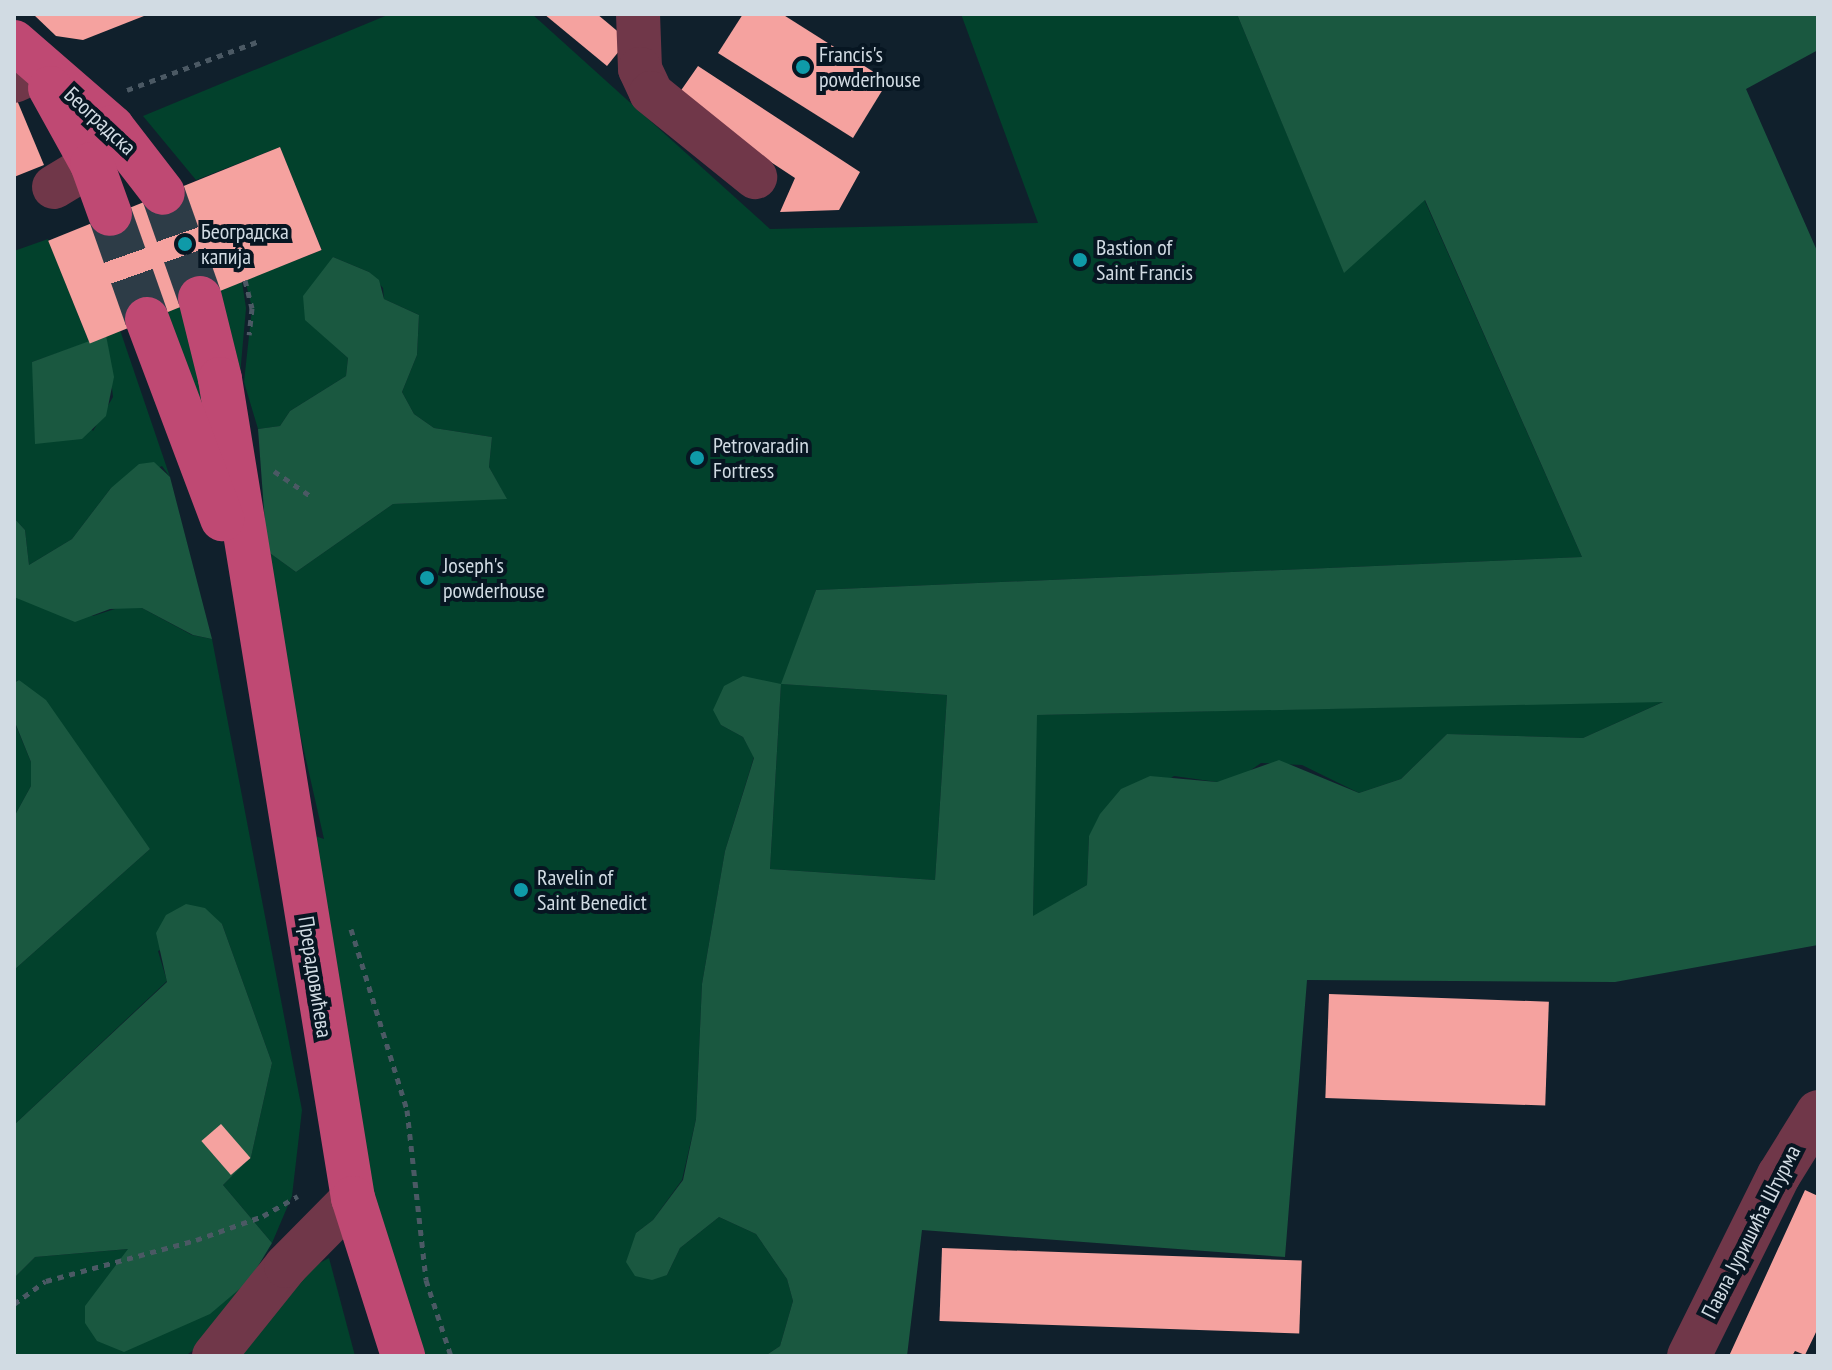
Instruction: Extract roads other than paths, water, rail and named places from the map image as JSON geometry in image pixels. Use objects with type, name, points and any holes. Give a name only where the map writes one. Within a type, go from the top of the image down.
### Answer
[{"type":"main road","name":"Београдска","points":[[24,62],[92,164],[110,214]]},
{"type":"main road","name":"Београдска","points":[[24,62],[132,148],[163,193]]},
{"type":"main road","name":"Прерадовићева","points":[[200,298],[220,379],[251,593],[353,1198],[403,1356]]},
{"type":"main road","name":"Прерадовићева","points":[[147,319],[251,593]]},
{"type":"street","points":[[638,14],[640,69],[651,93],[755,177]]},
{"type":"street","points":[[54,187],[92,164]]},
{"type":"street","name":"Павла Јуришића Штурма","points":[[1689,1356],[1779,1175],[1818,1112]]},
{"type":"street","points":[[214,1356],[286,1266],[353,1198]]},
{"type":"tunnel","points":[[163,193],[200,298]]},
{"type":"tunnel","points":[[110,214],[147,319]]},
{"type":"place","name":"Francis's powderhouse","points":[[803,67]]},
{"type":"place","name":"Београдска капија","points":[[185,244]]},
{"type":"place","name":"Bastion of Saint Francis","points":[[1080,260]]},
{"type":"place","name":"Petrovaradin Fortress","points":[[697,458]]},
{"type":"place","name":"Joseph's powderhouse","points":[[427,578]]},
{"type":"place","name":"Ravelin of Saint Benedict","points":[[521,890]]}]
